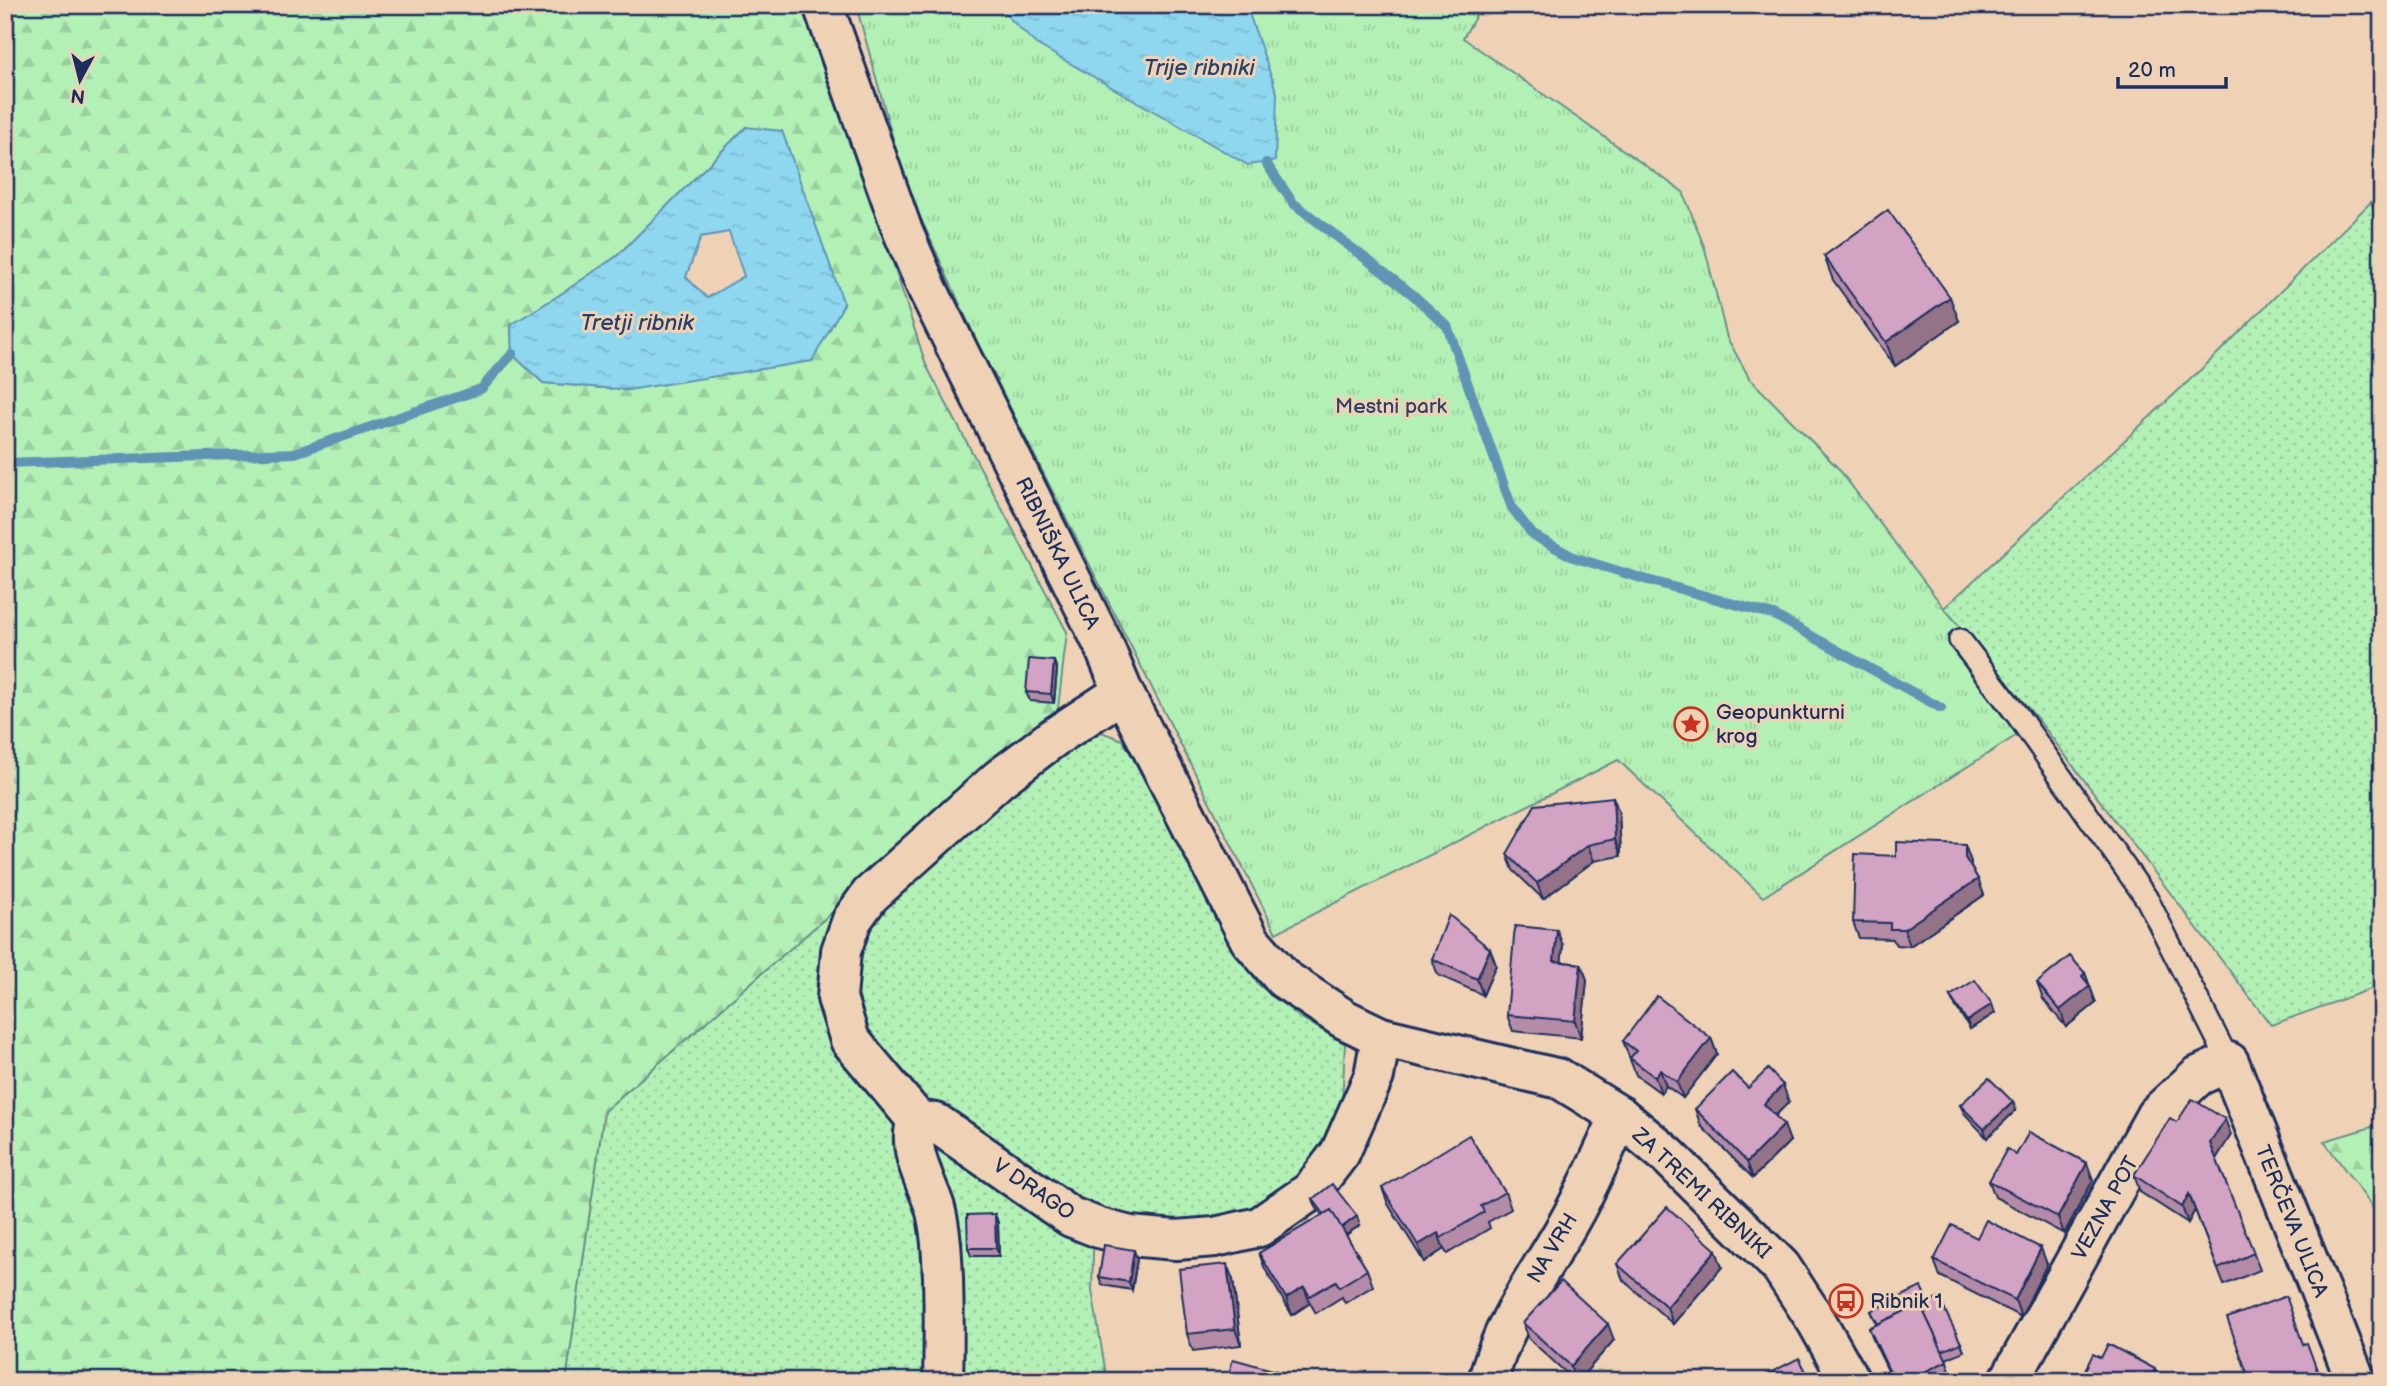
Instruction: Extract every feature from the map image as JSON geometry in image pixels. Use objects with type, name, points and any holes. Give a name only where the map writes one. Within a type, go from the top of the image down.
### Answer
[{"type":"street","name":"RIBNIŠKA ULICA","points":[[823,5],[903,232],[928,290],[1103,644],[1123,692],[1250,940],[1284,979],[1344,1019],[1381,1037]]},
{"type":"street","points":[[943,1381],[945,1334],[941,1246],[936,1210],[914,1146],[913,1129],[917,1119],[850,1040],[837,998],[841,951],[852,920],[870,895],[999,779],[1053,738],[1123,692]]},
{"type":"street","name":"ZA TREMI RIBNIKI","points":[[1381,1037],[1560,1079],[1620,1116],[1667,1155],[1781,1267],[1817,1322],[1850,1381]]},
{"type":"street","name":"V DRAGO","points":[[917,1119],[936,1123],[1080,1221],[1130,1236],[1176,1240],[1215,1237],[1259,1227],[1311,1191],[1340,1153],[1374,1076],[1381,1037]]},
{"type":"street","name":"VEZNA POT","points":[[2009,1381],[2156,1115],[2198,1076],[2229,1062]]},
{"type":"street","name":"TERČEVA ULICA","points":[[2229,1062],[2356,1381]]},
{"type":"street","name":"NA VRH","points":[[1488,1381],[1502,1336],[1520,1300],[1571,1218],[1620,1116]]},
{"type":"lane","points":[[1960,640],[2018,716],[2147,899],[2229,1062]]},
{"type":"green space","points":[[5,5],[810,5],[926,365],[1067,632],[1057,716],[604,1111],[566,1381],[5,1381]],"holes":[[[746,127],[844,304],[628,390],[543,383],[512,354],[511,325],[617,256]]]},
{"type":"green space","name":"Mestni park","points":[[856,5],[1482,5],[1463,38],[1683,192],[1705,249],[1727,338],[1750,379],[1838,468],[1944,608],[2039,721],[1763,897],[1618,760],[1276,933],[979,346],[906,186]]},
{"type":"green space","points":[[2371,202],[2382,232],[2382,985],[2271,1025],[2039,721],[1944,608],[2209,362]]},
{"type":"green space","points":[[1057,716],[1123,740],[1258,984],[1298,1016],[1345,1044],[1342,1105],[1307,1171],[1274,1205],[1209,1223],[1094,1215],[1092,1290],[1107,1381],[566,1381],[604,1111]]},
{"type":"green space","points":[[2382,1124],[2382,1220],[2324,1141]]},
{"type":"water","name":"Trije ribniki","points":[[996,5],[1246,5],[1277,93],[1275,161],[1248,165],[1036,44]]},
{"type":"water","name":"Tretji ribnik","points":[[746,127],[782,131],[844,304],[812,361],[628,390],[543,383],[512,354],[511,325],[617,256]],"holes":[[[729,232],[744,276],[707,298],[686,277],[701,237]]]},
{"type":"building","points":[[1888,210],[1950,297],[1886,342],[1824,256]]},
{"type":"building","points":[[1029,659],[1054,661],[1051,694],[1026,692]]},
{"type":"building","points":[[1613,797],[1615,839],[1588,845],[1537,883],[1507,854],[1535,805]]},
{"type":"building","points":[[1896,842],[1965,845],[1965,858],[1978,879],[1904,929],[1890,929],[1890,923],[1853,922],[1855,854],[1896,856]]},
{"type":"building","points":[[1449,915],[1490,949],[1477,979],[1432,959]]},
{"type":"building","points":[[1515,926],[1557,930],[1554,961],[1581,964],[1575,1021],[1507,1015]]},
{"type":"building","points":[[2070,956],[2085,973],[2082,976],[2090,986],[2060,1010],[2037,983]]},
{"type":"building","points":[[1975,980],[1992,1004],[1967,1021],[1950,996]]},
{"type":"building","points":[[1657,996],[1711,1038],[1677,1082],[1660,1070],[1655,1077],[1630,1058],[1636,1051],[1623,1041]]},
{"type":"building","points":[[1768,1069],[1783,1085],[1764,1104],[1784,1125],[1747,1162],[1695,1109],[1732,1072],[1748,1088]]},
{"type":"building","points":[[1989,1078],[2013,1102],[1984,1129],[1960,1105]]},
{"type":"building","points":[[2192,1099],[2225,1119],[2210,1143],[2254,1253],[2218,1269],[2189,1194],[2182,1207],[2134,1175],[2170,1118],[2177,1122]]},
{"type":"building","points":[[2029,1132],[2087,1163],[2058,1217],[1989,1181],[2007,1149],[2016,1155]]},
{"type":"building","points":[[1469,1135],[1505,1192],[1481,1206],[1484,1212],[1441,1238],[1438,1233],[1418,1245],[1382,1188]]},
{"type":"building","points":[[1332,1184],[1357,1216],[1341,1228],[1331,1210],[1324,1214],[1313,1199]]},
{"type":"building","points":[[1667,1207],[1716,1250],[1667,1307],[1617,1264]]},
{"type":"building","points":[[1331,1210],[1367,1270],[1339,1287],[1336,1281],[1310,1296],[1304,1287],[1286,1298],[1259,1253]]},
{"type":"building","points":[[995,1214],[996,1248],[968,1248],[967,1215]]},
{"type":"building","points":[[1986,1220],[2041,1248],[2015,1300],[1934,1260],[1952,1225],[1977,1238]]},
{"type":"building","points":[[1104,1245],[1134,1250],[1129,1282],[1099,1277]]},
{"type":"building","points":[[1227,1264],[1235,1329],[1187,1334],[1179,1269]]},
{"type":"building","points":[[1561,1281],[1608,1324],[1571,1366],[1523,1323]]},
{"type":"building","points":[[1921,1287],[1929,1303],[1939,1298],[1961,1343],[1942,1351],[1920,1304],[1878,1324],[1871,1311]]},
{"type":"building","points":[[2286,1296],[2303,1344],[2307,1343],[2321,1381],[2250,1381],[2227,1318]]},
{"type":"building","points":[[1920,1304],[1947,1361],[1906,1381],[1894,1381],[1869,1328]]},
{"type":"building","points":[[2108,1344],[2155,1369],[2149,1381],[2089,1381],[2091,1378],[2083,1374],[2093,1354],[2101,1358]]},
{"type":"building","points":[[1799,1358],[1811,1381],[1754,1381]]},
{"type":"building","points":[[1233,1359],[1291,1375],[1289,1381],[1227,1381]]},
{"type":"building","points":[[1947,1371],[1951,1381],[1925,1381]]},
{"type":"waterway","points":[[1266,163],[1293,203],[1412,294],[1447,326],[1512,508],[1533,535],[1573,557],[1774,615],[1941,708]]},
{"type":"waterway","points":[[5,463],[295,453],[481,389],[512,354]]},
{"type":"place","name":"Geopunkturni krog","points":[[1691,724]]},
{"type":"place","name":"Ribnik 1","points":[[1846,1301]]}]
